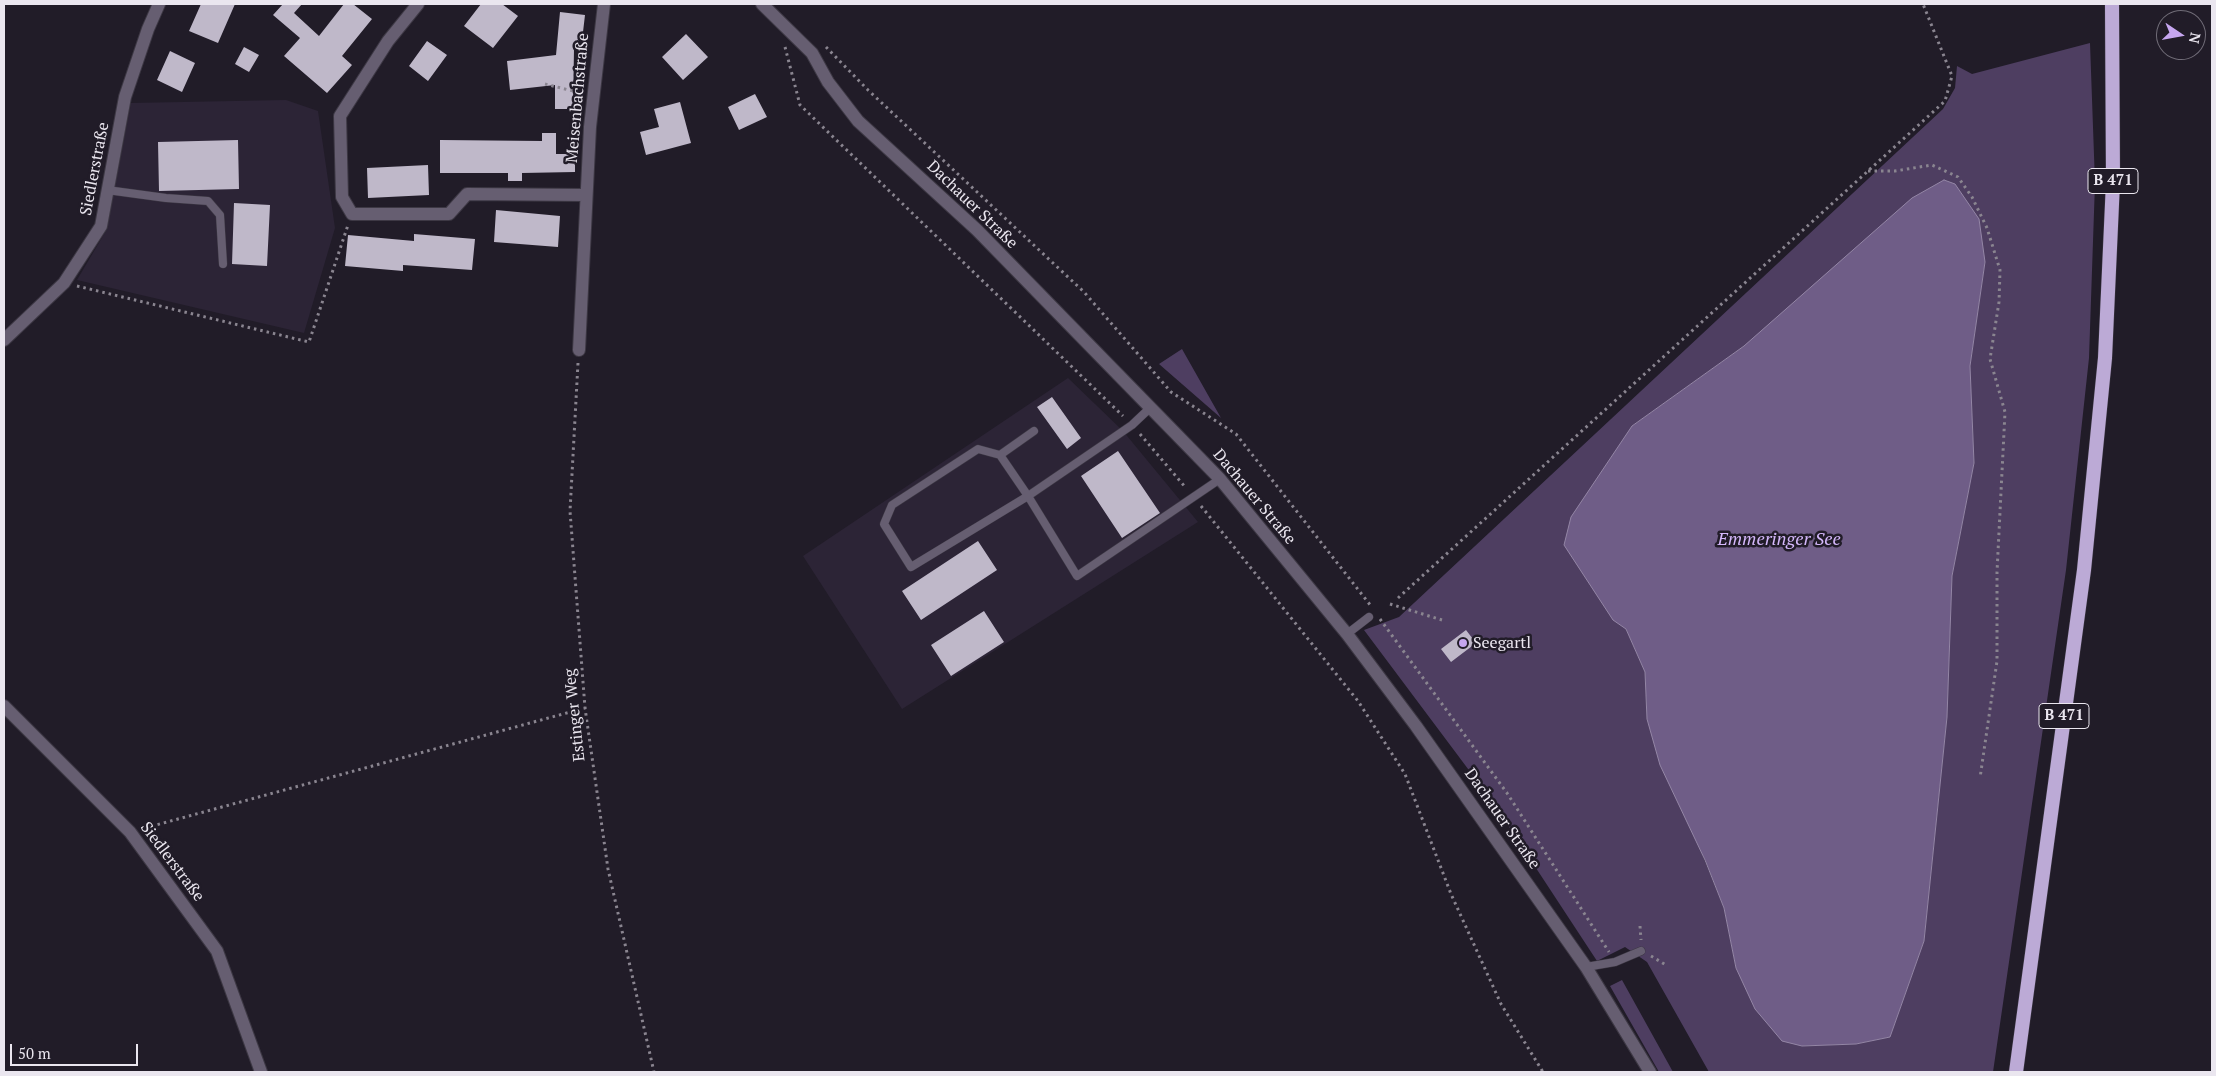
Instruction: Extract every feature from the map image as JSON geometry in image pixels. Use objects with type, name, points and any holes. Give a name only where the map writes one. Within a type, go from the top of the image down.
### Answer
[{"type":"highway","name":"B 471","points":[[2016,1072],[2084,570],[2105,358],[2113,182],[2112,4]]},
{"type":"street","name":"Siedlerstraße","points":[[4,340],[64,283],[101,226],[125,97],[148,28],[159,4]]},
{"type":"street","points":[[418,4],[388,41],[340,116],[342,197],[352,214],[448,214],[467,194],[586,195]]},
{"type":"street","name":"Meisenbachstraße","points":[[579,350],[586,195],[593,95],[604,4]]},
{"type":"street","name":"Dachauer Straße","points":[[762,4],[812,54],[828,82],[858,121],[977,230],[1220,479],[1347,634],[1416,726],[1586,968],[1650,1072]]},
{"type":"street","name":"Siedlerstraße","points":[[4,706],[130,832],[217,952],[262,1072]]},
{"type":"lane","points":[[108,190],[166,198],[208,201],[220,215],[223,264]]},
{"type":"lane","points":[[1151,407],[1132,425],[1028,496],[911,568],[884,524],[892,505],[978,449],[1000,455],[1028,496],[1078,576],[1220,479]]},
{"type":"lane","points":[[1000,455],[1034,431]]},
{"type":"lane","points":[[1347,634],[1369,617]]},
{"type":"lane","points":[[1586,968],[1615,962],[1641,951]]},
{"type":"path","points":[[1398,598],[1945,101],[1952,76],[1923,4]]},
{"type":"path","points":[[821,41],[868,90],[1084,292],[1171,392],[1236,434],[1377,614],[1507,794],[1615,962]]},
{"type":"path","points":[[784,45],[800,106],[1132,425],[1194,497],[1358,700],[1405,774],[1451,894],[1501,1004],[1544,1072]]},
{"type":"path","points":[[545,84],[593,95]]},
{"type":"path","points":[[1867,171],[1895,171],[1932,165],[1958,177],[1972,197],[1987,228],[2000,270],[1999,302],[1990,359],[2005,412],[1997,572],[1997,661],[1980,778]]},
{"type":"path","points":[[64,283],[309,342],[352,214]]},
{"type":"path","name":"Estinger Weg","points":[[579,350],[570,511],[585,708],[608,869],[654,1072]]},
{"type":"path","points":[[1390,604],[1442,620]]},
{"type":"path","points":[[130,832],[585,708]]},
{"type":"path","points":[[1641,951],[1666,965]]},
{"type":"shaded area","points":[[2090,43],[2095,183],[2089,358],[2066,570],[1993,1072],[1709,1072],[1647,962],[1625,947],[1597,961],[1492,801],[1364,630],[1399,617],[1943,109],[1955,88],[1957,66],[1972,74]],"holes":[[[1985,262],[1970,366],[1974,463],[1952,576],[1947,717],[1924,941],[1890,1037],[1856,1044],[1802,1046],[1736,968],[1724,908],[1647,719],[1645,672],[1626,629],[1632,426],[1744,346]]]},
{"type":"shaded area","points":[[286,100],[318,111],[335,228],[304,333],[77,280],[107,229],[131,103]]},
{"type":"shaded area","points":[[1182,349],[1221,418],[1159,364]]},
{"type":"shaded area","points":[[1068,378],[1123,431],[1198,522],[902,709],[803,556]]},
{"type":"shaded area","points":[[1622,980],[1673,1072],[1659,1072],[1610,986]]},
{"type":"water","name":"Emmeringer See","points":[[1944,180],[1955,184],[1979,219],[1985,262],[1970,366],[1974,463],[1952,576],[1947,717],[1924,941],[1890,1037],[1856,1044],[1802,1046],[1782,1041],[1755,1009],[1736,968],[1724,908],[1705,860],[1660,765],[1647,719],[1645,672],[1626,629],[1613,620],[1564,545],[1571,517],[1632,426],[1744,346],[1912,198]]},
{"type":"building","points":[[201,4],[235,4],[218,43],[189,31]]},
{"type":"building","points":[[283,4],[302,4],[294,13],[319,36],[344,4],[353,4],[372,19],[342,56],[352,65],[327,93],[284,56],[300,38],[273,15]]},
{"type":"building","points":[[481,4],[502,4],[518,16],[493,48],[464,26]]},
{"type":"building","points":[[560,12],[585,15],[581,49],[574,49],[573,109],[555,109],[555,85],[510,90],[507,61],[556,55]]},
{"type":"building","points":[[686,34],[708,57],[683,80],[662,57]]},
{"type":"building","points":[[427,41],[447,55],[428,81],[409,66]]},
{"type":"building","points":[[244,47],[259,55],[249,72],[235,64]]},
{"type":"building","points":[[170,51],[195,63],[182,92],[157,80]]},
{"type":"building","points":[[755,94],[767,117],[739,130],[728,107]]},
{"type":"building","points":[[680,102],[691,143],[646,155],[640,132],[659,127],[654,109]]},
{"type":"building","points":[[542,133],[556,133],[556,154],[575,154],[575,172],[522,173],[522,181],[508,181],[508,173],[440,173],[440,140],[542,141]]},
{"type":"building","points":[[238,140],[239,189],[159,191],[158,142]]},
{"type":"building","points":[[428,165],[429,195],[368,198],[367,168]]},
{"type":"building","points":[[234,203],[270,205],[267,266],[232,264]]},
{"type":"building","points":[[496,210],[560,216],[558,247],[494,242]]},
{"type":"building","points":[[414,234],[475,239],[472,270],[403,265],[403,271],[345,266],[348,235],[414,241]]},
{"type":"building","points":[[1052,397],[1081,438],[1067,449],[1037,407]]},
{"type":"building","points":[[1118,451],[1160,513],[1122,538],[1081,476]]},
{"type":"building","points":[[978,541],[997,570],[921,620],[902,591]]},
{"type":"building","points":[[984,611],[1004,642],[951,676],[931,645]]},
{"type":"building","points":[[1466,630],[1476,643],[1451,662],[1441,649]]},
{"type":"place","name":"Seegartl","points":[[1463,643]]}]
